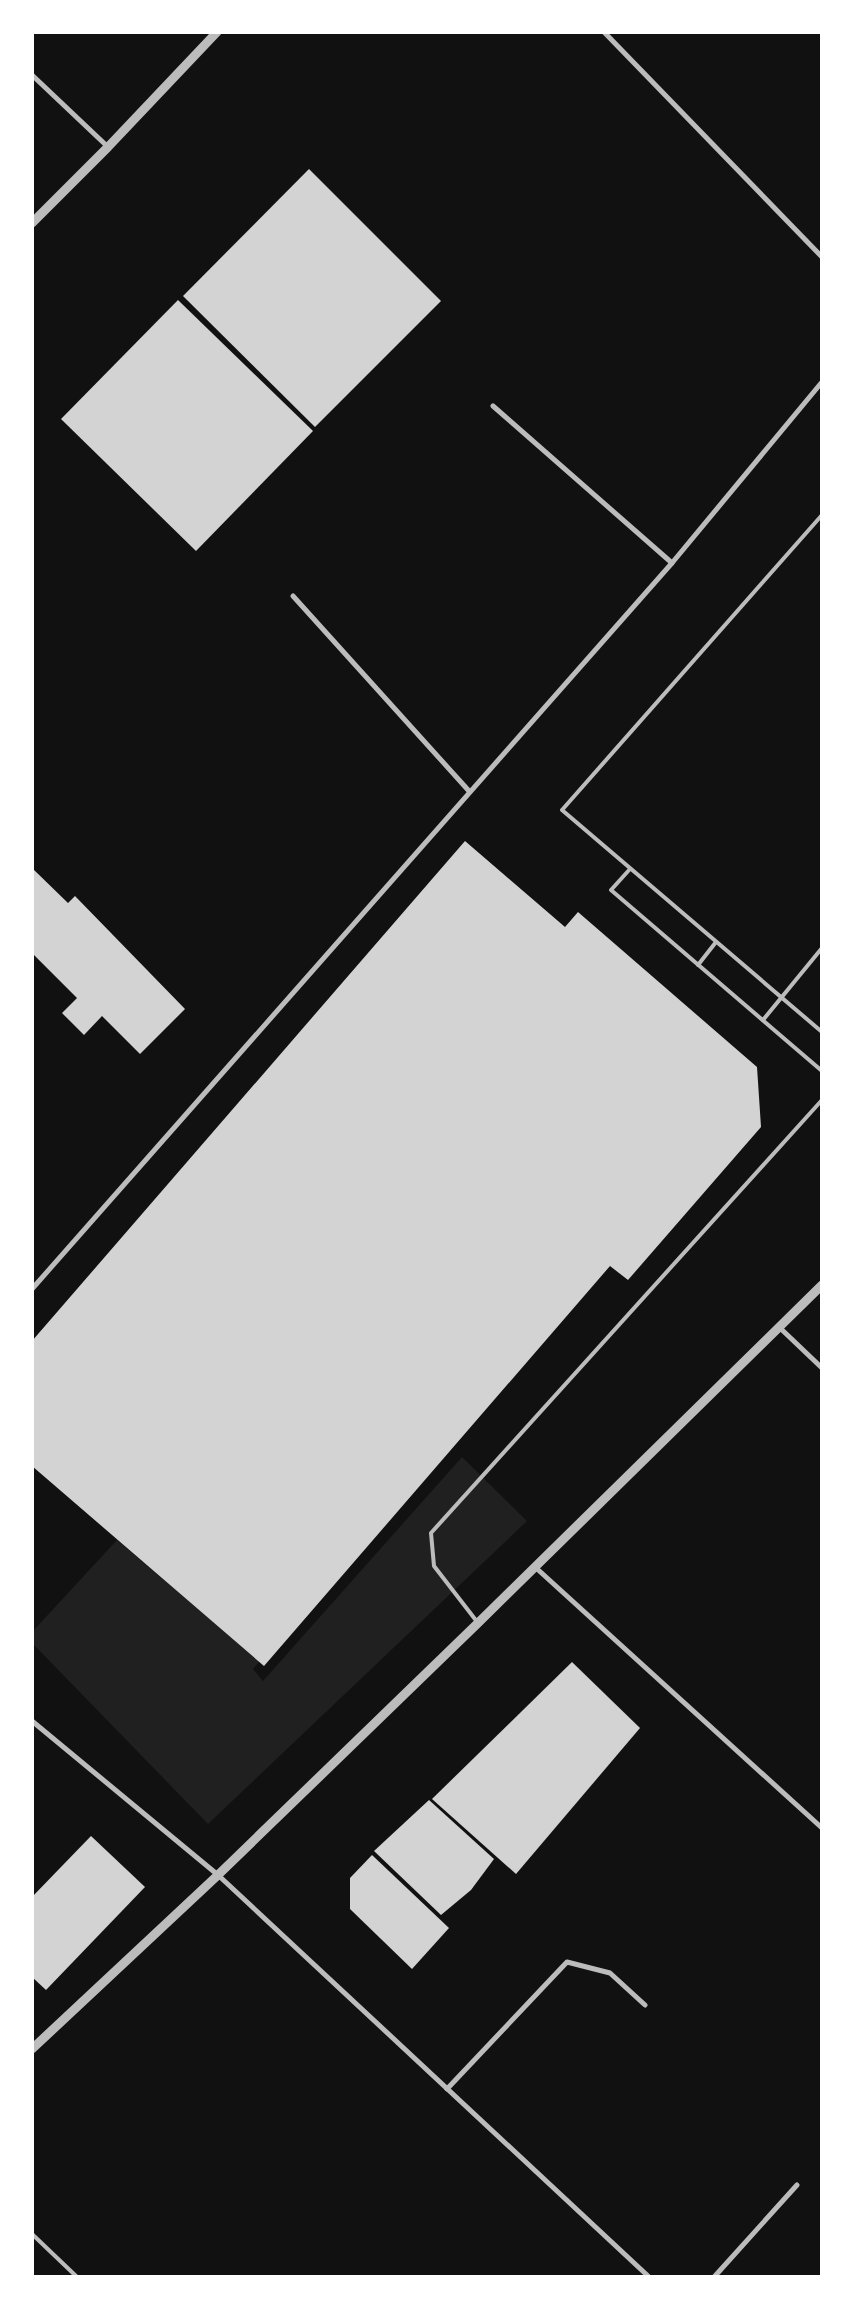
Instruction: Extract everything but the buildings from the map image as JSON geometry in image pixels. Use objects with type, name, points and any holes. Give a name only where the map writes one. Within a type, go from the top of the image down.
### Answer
[{"type":"street","points":[[32,223],[108,147],[217,32]]},
{"type":"street","points":[[604,32],[822,257]]},
{"type":"street","points":[[32,75],[108,147]]},
{"type":"street","points":[[32,1289],[672,563],[822,382]]},
{"type":"street","points":[[493,406],[672,563]]},
{"type":"street","points":[[293,596],[470,791]]},
{"type":"street","points":[[32,2049],[218,1875],[822,1285]]},
{"type":"street","points":[[778,1326],[822,1368]]},
{"type":"street","points":[[535,1567],[822,1828]]},
{"type":"street","points":[[32,1721],[218,1875],[648,2276]]},
{"type":"street","points":[[447,2089],[566,1962],[610,1973],[645,2004]]},
{"type":"street","points":[[715,2276],[797,2184]]},
{"type":"lane","points":[[822,515],[562,810],[822,1032]]},
{"type":"lane","points":[[630,869],[611,890],[822,1071]]},
{"type":"lane","points":[[698,965],[716,942]]},
{"type":"lane","points":[[763,1020],[780,996],[822,948]]},
{"type":"lane","points":[[478,1623],[434,1566],[431,1533],[822,1100]]},
{"type":"lane","points":[[32,2234],[76,2276]]},
{"type":"shaded area","points":[[462,1457],[527,1521],[208,1824],[33,1644],[32,1632],[117,1540],[260,1661],[253,1669],[263,1681]]}]
